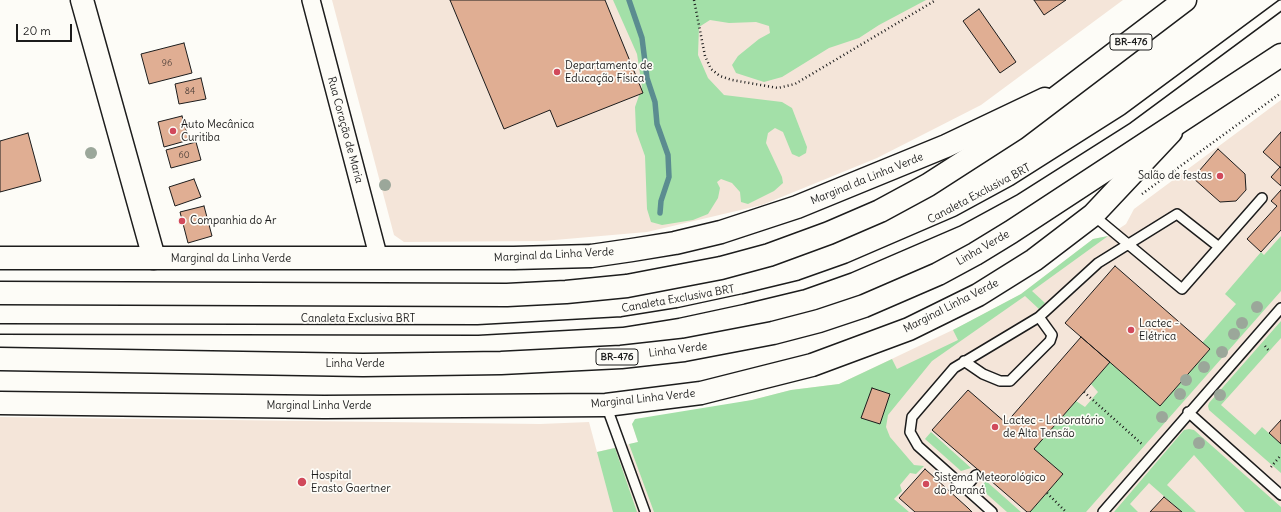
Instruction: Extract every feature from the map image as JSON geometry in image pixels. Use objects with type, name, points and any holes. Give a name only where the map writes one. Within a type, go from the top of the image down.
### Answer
[{"type":"main road","points":[[82,0],[154,258]]},
{"type":"main road","name":"BR-476","points":[[0,293],[507,295],[627,286],[721,268],[769,255],[829,233],[880,211],[968,161],[1077,84],[1185,0]]},
{"type":"main road","name":"Linha Verde","points":[[0,358],[304,364],[451,364],[621,356],[684,350],[728,343],[819,321],[871,303],[938,274],[1011,232],[1281,55]]},
{"type":"main road","name":"Marginal da Linha Verde","points":[[0,258],[521,258],[591,256],[675,243],[721,232],[797,207],[895,168],[1000,122],[1077,84]]},
{"type":"main road","name":"Marginal Linha Verde","points":[[0,403],[324,407],[606,405],[701,393],[805,367],[909,329],[991,287],[1034,260],[1093,216],[1179,123]]},
{"type":"street","name":"Rua Coração de Maria","points":[[311,0],[379,259]]},
{"type":"lane","name":"Canaleta Exclusiva BRT","points":[[0,329],[493,330],[622,322],[678,313],[743,299],[801,284],[849,268],[958,221],[1015,190],[1072,156],[1127,119],[1281,5]]},
{"type":"lane","points":[[1093,216],[1182,289],[1262,198]]},
{"type":"lane","points":[[992,512],[918,446],[910,432],[912,417],[954,368],[1039,317],[1098,263],[1178,214],[1219,247]]},
{"type":"lane","points":[[1102,512],[1188,412],[1281,308]]},
{"type":"lane","points":[[964,361],[983,374],[1000,381],[1010,381],[1050,341],[1052,335],[1039,317]]},
{"type":"lane","points":[[606,405],[645,512]]},
{"type":"lane","points":[[1188,412],[1281,494]]},
{"type":"lane","points":[[965,488],[976,475]]},
{"type":"path","points":[[694,0],[705,56],[712,69],[720,76],[732,80],[778,88],[795,84],[936,0]]},
{"type":"path","points":[[1141,196],[1281,93]]},
{"type":"path","points":[[1084,392],[1143,444]]},
{"type":"path","points":[[1270,467],[1281,454]]},
{"type":"path","points":[[1047,493],[1067,511],[1066,512]]},
{"type":"shaded area","points":[[332,0],[1123,0],[981,105],[877,158],[762,205],[647,232],[543,241],[404,242],[394,235]]},
{"type":"shaded area","points":[[1281,100],[1281,512],[0,512],[0,417],[540,424],[589,422],[597,452],[638,442],[632,424],[752,400],[791,390],[839,384],[959,327],[1021,294],[1093,239],[1108,236],[1126,224],[1134,209]]},
{"type":"green space","points":[[613,0],[926,0],[879,25],[859,38],[829,48],[782,77],[764,82],[736,73],[732,65],[738,56],[759,39],[770,33],[769,26],[756,22],[729,23],[710,20],[699,27],[698,55],[708,78],[724,95],[782,102],[792,108],[807,147],[806,153],[799,157],[792,154],[783,132],[775,128],[768,133],[766,143],[782,177],[783,183],[774,191],[748,204],[741,202],[740,192],[732,183],[721,179],[717,182],[720,188],[718,198],[708,214],[693,220],[662,225],[651,222],[647,209],[645,156],[636,131],[635,107],[642,87],[637,54]]},
{"type":"green space","points":[[1108,236],[1032,291],[1045,303],[1039,309],[1025,296],[932,361],[888,415],[886,427],[890,437],[914,465],[924,466],[916,474],[910,473],[900,485],[902,491],[894,499],[909,512],[654,512],[629,444],[638,442],[632,424],[635,419],[752,400],[791,390],[839,384],[892,359],[897,369],[958,340],[953,330],[1021,294],[1093,239]]},
{"type":"green space","points":[[1281,236],[1281,291],[1086,512],[1030,512],[1063,474],[1034,449],[1076,401],[1085,407],[1098,392],[1091,384],[1110,362],[1160,406],[1210,349],[1202,343],[1236,304],[1225,294],[1261,252],[1264,255]]},
{"type":"green space","points":[[1281,321],[1281,338],[1221,405],[1255,435],[1262,427],[1281,444],[1281,473],[1209,410],[1208,406]]},
{"type":"green space","points":[[1184,430],[1194,430],[1281,507],[1281,512],[1245,512],[1194,455],[1167,485],[1196,512],[1182,512],[1149,483],[1130,504],[1138,512],[1114,512]]},
{"type":"green space","points":[[931,432],[971,468],[961,471],[925,439]]},
{"type":"green space","points":[[615,448],[637,512],[613,512],[597,452]]},
{"type":"green space","points":[[986,481],[1021,512],[1007,512],[980,488]]},
{"type":"building","name":"Departamento de Educação Física","points":[[450,0],[605,0],[643,93],[557,127],[550,110],[504,129]]},
{"type":"building","points":[[1034,0],[1066,0],[1044,15]]},
{"type":"building","points":[[979,9],[1016,62],[1000,73],[963,21]]},
{"type":"building","points":[[184,43],[192,73],[149,84],[141,54]]},
{"type":"building","points":[[201,78],[206,99],[179,104],[175,84]]},
{"type":"building","name":"Auto Mecânica Curitiba","points":[[182,116],[189,140],[164,147],[158,122]]},
{"type":"building","points":[[1281,132],[1281,168],[1263,152]]},
{"type":"building","points":[[28,133],[41,181],[0,192],[0,141]]},
{"type":"building","points":[[196,142],[201,160],[171,168],[166,150]]},
{"type":"building","name":"Salão de festas","points":[[1218,149],[1245,174],[1246,190],[1236,201],[1220,202],[1193,178]]},
{"type":"building","points":[[1280,167],[1281,168],[1281,186],[1271,177]]},
{"type":"building","points":[[194,179],[201,197],[175,206],[169,187]]},
{"type":"building","points":[[1281,190],[1281,230],[1261,252],[1247,239],[1277,206],[1271,201]]},
{"type":"building","points":[[204,206],[212,236],[188,243],[180,212]]},
{"type":"building","name":"Lactec - Elétrica","points":[[1115,266],[1210,349],[1160,406],[1065,323]]},
{"type":"building","name":"Lactec - Laboratório de Alta Tensão","points":[[1081,337],[1110,362],[1034,449],[1063,474],[1030,512],[1027,512],[932,430],[968,390],[1006,423]]},
{"type":"building","points":[[872,388],[890,394],[880,424],[861,418]]},
{"type":"building","points":[[1281,420],[1281,444],[1269,433]]},
{"type":"building","name":"Sistema Meteorológico do Paraná","points":[[925,469],[972,512],[915,512],[899,498]]},
{"type":"building","points":[[1164,497],[1182,512],[1150,512]]},
{"type":"waterway","points":[[629,0],[642,38],[647,78],[655,102],[657,124],[668,155],[669,177],[661,201],[660,213]]},
{"type":"place","name":"Departamento de Educação Física","points":[[557,72]]},
{"type":"place","name":"Auto Mecânica Curitiba","points":[[173,131]]},
{"type":"place","name":"Salão de festas","points":[[1220,176]]},
{"type":"place","name":"Companhia do Ar","points":[[182,221]]},
{"type":"place","name":"Lactec - Elétrica","points":[[1131,330]]},
{"type":"place","name":"Lactec - Laboratório de Alta Tensão","points":[[995,427]]},
{"type":"place","name":"Hospital Erasto Gaertner","points":[[302,482]]},
{"type":"place","name":"Sistema Meteorológico do Paraná","points":[[926,484]]}]
